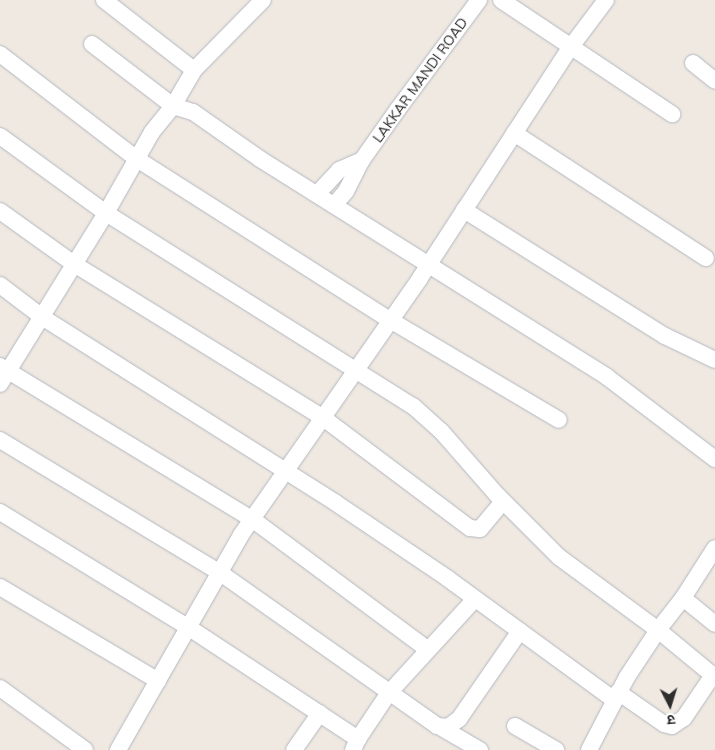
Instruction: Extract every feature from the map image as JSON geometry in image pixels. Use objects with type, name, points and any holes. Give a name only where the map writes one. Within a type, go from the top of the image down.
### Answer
[{"type":"street","points":[[264,0],[194,70],[172,106],[152,132],[106,213],[42,317],[3,374],[252,519],[427,649]]},
{"type":"street","name":"LAKKAR MANDI ROAD","points":[[334,205],[346,191],[362,160],[479,0]]},
{"type":"street","points":[[501,0],[570,48],[672,114]]},
{"type":"street","points":[[118,750],[252,519],[390,320],[570,48],[606,0]]},
{"type":"street","points":[[110,2],[194,70]]},
{"type":"street","points":[[92,44],[172,106],[194,112],[260,159],[607,377],[715,460]]},
{"type":"street","points":[[0,54],[137,159],[390,320],[559,420]]},
{"type":"street","points":[[693,63],[715,81]]},
{"type":"street","points":[[514,133],[706,258]]},
{"type":"street","points":[[0,136],[106,213],[426,417],[503,502],[559,557],[658,630],[714,676],[684,718],[672,726],[664,724],[616,696],[520,632],[446,578],[285,471],[42,317],[0,284]]},
{"type":"street","points":[[317,194],[340,170],[362,160]]},
{"type":"street","points":[[464,210],[665,336],[715,360]]},
{"type":"street","points":[[0,211],[74,264],[322,417],[470,528],[480,529],[503,502]]},
{"type":"street","points":[[0,440],[220,572],[388,694],[480,750]]},
{"type":"street","points":[[0,512],[188,627],[320,713],[355,744],[388,694],[427,649],[474,600]]},
{"type":"street","points":[[589,750],[616,696],[658,630],[683,598],[715,548]]},
{"type":"street","points":[[0,587],[158,681]]},
{"type":"street","points":[[683,598],[715,624]]},
{"type":"street","points":[[442,728],[453,725],[459,720],[520,632]]},
{"type":"street","points":[[0,688],[85,750]]},
{"type":"street","points":[[294,750],[320,713]]},
{"type":"street","points":[[515,726],[556,750]]}]
